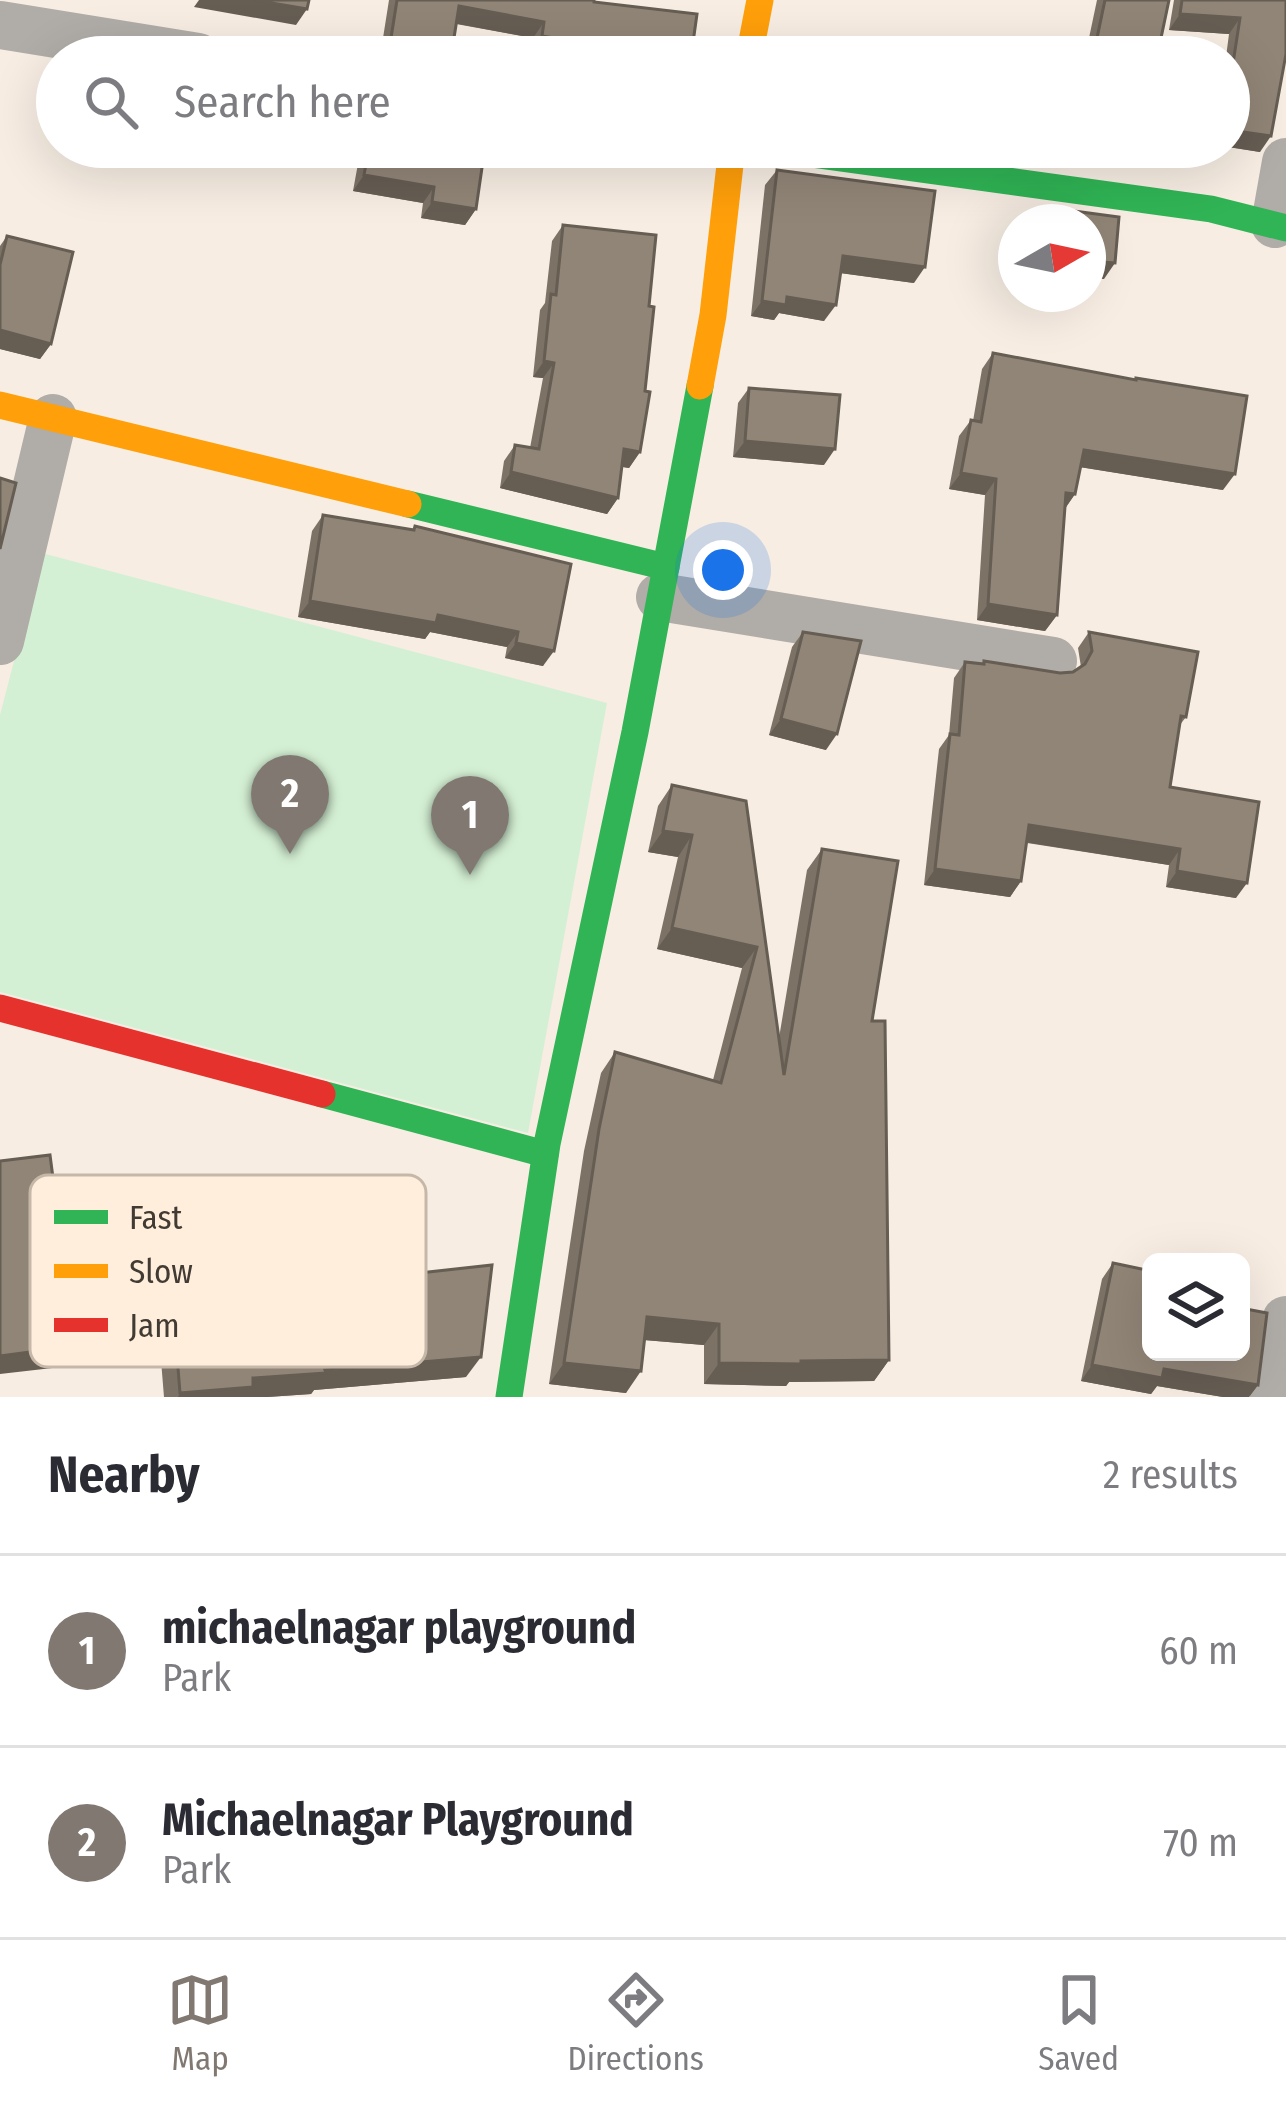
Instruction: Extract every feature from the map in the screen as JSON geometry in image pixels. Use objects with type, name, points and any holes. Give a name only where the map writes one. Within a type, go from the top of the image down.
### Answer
[{"type":"street","points":[[753,36],[760,0]]},
{"type":"street","points":[[0,25],[68,36]]},
{"type":"street","points":[[916,168],[1210,208],[1281,226],[1286,163]]},
{"type":"street","points":[[509,1397],[545,1154],[635,732],[712,316],[730,168]]},
{"type":"street","points":[[0,405],[663,582],[1053,662]]},
{"type":"street","points":[[0,641],[53,418]]},
{"type":"street","points":[[0,1008],[545,1154]]},
{"type":"street","points":[[1274,1397],[1286,1320]]},
{"type":"green space","points":[[42,553],[607,703],[528,1133],[0,992],[0,715]]},
{"type":"building","points":[[254,0],[309,0],[307,9]]},
{"type":"building","points":[[397,0],[594,0],[697,14],[694,36],[542,36],[544,22],[459,6],[454,36],[391,36]]},
{"type":"building","points":[[1105,0],[1169,0],[1161,36],[1097,36]]},
{"type":"building","points":[[1182,0],[1286,0],[1286,54],[1271,136],[1250,133],[1250,36],[1237,36],[1240,18],[1180,14]]},
{"type":"building","points":[[365,168],[482,168],[476,209],[432,202],[434,187],[364,175]]},
{"type":"building","points":[[777,170],[935,191],[925,267],[843,256],[836,305],[787,297],[786,305],[762,301]]},
{"type":"building","points":[[1106,215],[1119,217],[1115,263],[1106,262]]},
{"type":"building","points":[[563,225],[656,235],[645,391],[650,392],[640,452],[624,449],[618,498],[511,472],[515,445],[539,449],[554,363],[544,361]]},
{"type":"building","points":[[7,236],[73,252],[51,344],[0,330],[0,265]]},
{"type":"building","points":[[993,353],[1247,396],[1235,474],[1084,450],[1075,494],[1066,493],[1057,615],[988,604],[996,479],[961,473],[971,420],[981,422]]},
{"type":"building","points":[[749,388],[840,395],[835,449],[745,441]]},
{"type":"building","points":[[0,478],[16,483],[0,549]]},
{"type":"building","points":[[323,515],[414,530],[415,526],[571,564],[554,651],[516,643],[518,632],[438,615],[436,623],[310,601]]},
{"type":"building","points":[[803,632],[861,641],[837,734],[781,719]]},
{"type":"building","points":[[1089,632],[1198,652],[1186,717],[1181,716],[1170,787],[1259,802],[1247,883],[1177,871],[1180,849],[1029,825],[1021,881],[935,869],[950,734],[959,735],[965,662],[1073,672],[1092,651]]},
{"type":"building","points":[[672,785],[746,801],[784,1075],[822,849],[898,861],[872,1021],[885,1021],[889,1360],[719,1363],[719,1324],[647,1317],[641,1371],[564,1363],[615,1052],[721,1083],[757,947],[672,928],[692,835],[663,831]]},
{"type":"building","points":[[50,1155],[53,1175],[30,1175],[30,1352],[0,1356],[0,1161]]},
{"type":"building","points":[[1113,1263],[1142,1269],[1142,1361],[1250,1361],[1250,1310],[1267,1313],[1258,1385],[1164,1369],[1162,1378],[1092,1365]]},
{"type":"building","points":[[492,1265],[481,1357],[426,1362],[426,1272]]},
{"type":"building","points":[[178,1367],[361,1367],[253,1378],[253,1387],[180,1393]]},
{"type":"traffic: fast","points":[[913,168],[1211,209],[1286,228]]},
{"type":"traffic: fast","points":[[509,1397],[547,1144],[635,732],[700,386]]},
{"type":"traffic: fast","points":[[408,504],[666,567]]},
{"type":"traffic: fast","points":[[322,1094],[545,1154]]},
{"type":"traffic: slow","points":[[753,36],[760,0]]},
{"type":"traffic: slow","points":[[700,386],[730,168]]},
{"type":"traffic: slow","points":[[0,405],[408,504]]},
{"type":"traffic: jam","points":[[0,1008],[322,1094]]},
{"type":"place","name":"Michaelnagar Playground","points":[[290,854]]},
{"type":"place","name":"michaelnagar playground","points":[[470,875]]}]
